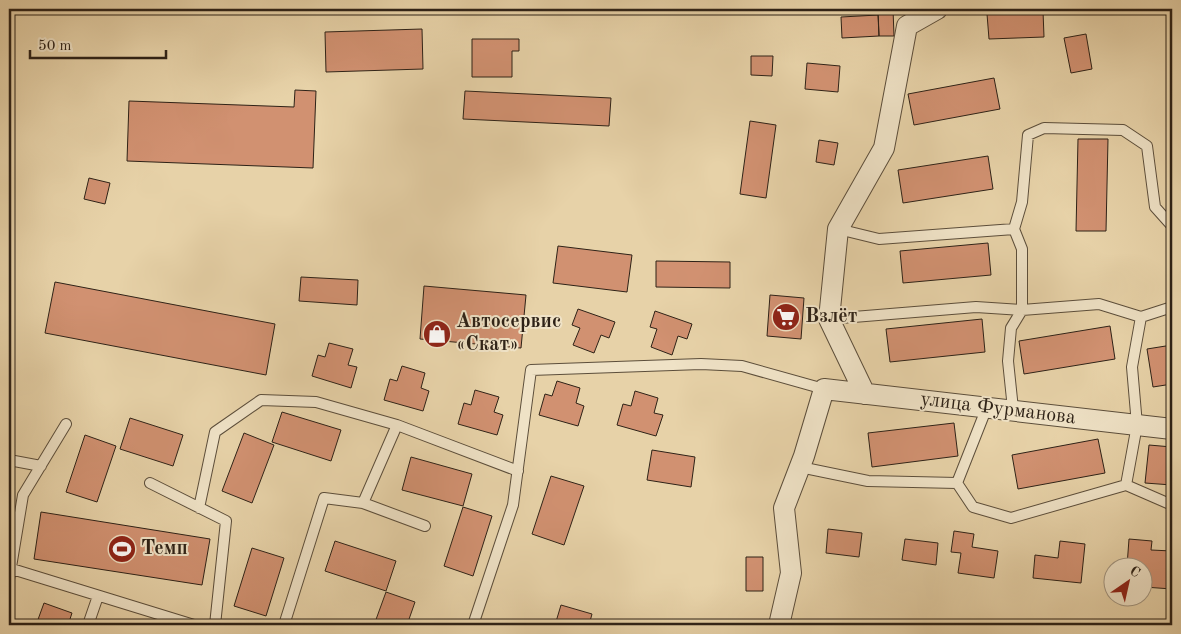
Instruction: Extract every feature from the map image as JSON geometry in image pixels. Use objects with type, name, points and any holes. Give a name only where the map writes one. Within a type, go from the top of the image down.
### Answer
[{"type":"street","points":[[865,394],[829,319],[838,229],[884,148],[907,26],[937,9]]},
{"type":"street","points":[[780,625],[791,573],[784,508],[800,466],[824,389]]},
{"type":"street","name":"улица Фурманова","points":[[824,389],[987,406],[1172,429]]},
{"type":"lane","points":[[1013,409],[1008,361],[1011,328],[1022,310],[1022,249],[1014,228],[1022,202],[1028,135],[1044,128],[1123,130],[1146,146],[1154,207],[1172,226]]},
{"type":"lane","points":[[838,229],[880,239],[1014,228]]},
{"type":"lane","points":[[829,319],[976,307],[1022,310],[1099,304],[1140,316],[1172,307]]},
{"type":"lane","points":[[1126,485],[1137,425],[1132,367],[1140,316]]},
{"type":"lane","points":[[473,625],[513,505],[532,370],[701,364],[742,366],[824,389]]},
{"type":"lane","points":[[199,508],[215,432],[261,400],[316,402],[397,425],[518,471]]},
{"type":"lane","points":[[957,483],[987,406]]},
{"type":"lane","points":[[66,424],[23,495],[10,574],[98,596],[194,625]]},
{"type":"lane","points":[[363,503],[397,425]]},
{"type":"lane","points":[[9,460],[40,466]]},
{"type":"lane","points":[[800,466],[868,481],[957,483]]},
{"type":"lane","points":[[957,483],[973,508],[1012,518],[1126,485],[1172,505]]},
{"type":"lane","points":[[150,484],[226,521],[215,625]]},
{"type":"lane","points":[[284,625],[324,498],[363,503],[425,526]]},
{"type":"lane","points":[[88,625],[98,596]]},
{"type":"building","points":[[878,9],[893,9],[894,36],[879,36]]},
{"type":"building","points":[[1125,9],[1154,9],[1126,13]]},
{"type":"building","points":[[1043,11],[1044,37],[989,39],[987,14]]},
{"type":"building","points":[[878,15],[879,36],[842,38],[841,17]]},
{"type":"building","points":[[422,29],[423,69],[326,72],[325,32]]},
{"type":"building","points":[[1086,34],[1092,69],[1071,73],[1064,38]]},
{"type":"building","points":[[472,39],[519,39],[519,51],[512,51],[512,77],[472,77]]},
{"type":"building","points":[[751,56],[773,56],[772,76],[751,75]]},
{"type":"building","points":[[807,63],[840,66],[838,92],[805,89]]},
{"type":"building","points":[[994,78],[1000,109],[914,125],[908,94]]},
{"type":"building","points":[[295,90],[316,91],[313,168],[127,161],[129,101],[294,107]]},
{"type":"building","points":[[465,91],[611,98],[609,126],[463,119]]},
{"type":"building","points":[[750,121],[776,125],[766,198],[740,194]]},
{"type":"building","points":[[1078,139],[1108,139],[1106,231],[1076,231]]},
{"type":"building","points":[[819,140],[838,143],[834,165],[816,162]]},
{"type":"building","points":[[988,156],[993,189],[903,203],[898,170]]},
{"type":"building","points":[[89,178],[110,183],[105,204],[84,199]]},
{"type":"building","points":[[988,243],[991,275],[903,283],[900,251]]},
{"type":"building","points":[[558,246],[632,255],[627,292],[553,283]]},
{"type":"building","points":[[656,261],[730,262],[730,288],[656,287]]},
{"type":"building","points":[[301,277],[358,280],[357,305],[299,301]]},
{"type":"building","points":[[55,282],[275,324],[266,375],[45,333]]},
{"type":"building","points":[[424,286],[526,295],[521,348],[420,339]]},
{"type":"building","name":"Взлёт","points":[[770,295],[804,298],[801,339],[767,336]]},
{"type":"building","points":[[578,309],[615,322],[609,338],[601,335],[594,353],[573,345],[580,328],[572,325]]},
{"type":"building","points":[[655,311],[692,324],[687,339],[678,336],[672,355],[651,347],[657,329],[650,327]]},
{"type":"building","points":[[982,319],[985,352],[890,362],[886,329]]},
{"type":"building","points":[[1110,326],[1115,359],[1024,374],[1019,341]]},
{"type":"building","points":[[329,343],[353,349],[348,365],[357,367],[351,388],[312,376],[318,355],[325,357]]},
{"type":"building","points":[[1172,345],[1172,384],[1153,387],[1147,349]]},
{"type":"building","points":[[402,366],[425,373],[421,388],[429,391],[423,411],[384,400],[390,379],[397,381]]},
{"type":"building","points":[[557,381],[580,388],[576,403],[584,406],[578,426],[539,415],[545,394],[552,396]]},
{"type":"building","points":[[475,390],[499,397],[494,412],[503,415],[497,435],[458,424],[464,403],[471,405]]},
{"type":"building","points":[[635,391],[658,398],[654,413],[663,415],[656,436],[617,425],[623,404],[631,406]]},
{"type":"building","points":[[282,412],[341,430],[331,461],[272,442]]},
{"type":"building","points":[[130,418],[183,435],[173,466],[120,449]]},
{"type":"building","points":[[954,423],[958,456],[872,467],[868,433]]},
{"type":"building","points":[[244,433],[274,445],[252,503],[222,491]]},
{"type":"building","points":[[85,435],[116,446],[97,502],[66,492]]},
{"type":"building","points":[[1098,439],[1105,473],[1018,489],[1012,455]]},
{"type":"building","points":[[1149,445],[1172,447],[1172,485],[1145,483]]},
{"type":"building","points":[[652,450],[695,457],[691,487],[647,480]]},
{"type":"building","points":[[411,457],[472,474],[463,506],[402,490]]},
{"type":"building","points":[[551,476],[584,486],[564,545],[532,534]]},
{"type":"building","points":[[463,507],[492,516],[473,576],[444,566]]},
{"type":"building","name":"Темп","points":[[41,512],[210,539],[202,585],[34,559]]},
{"type":"building","points":[[828,529],[862,533],[859,557],[826,553]]},
{"type":"building","points":[[954,531],[974,534],[972,547],[998,551],[994,578],[958,573],[961,553],[951,552]]},
{"type":"building","points":[[905,539],[938,543],[936,565],[902,560]]},
{"type":"building","points":[[1129,539],[1152,541],[1151,550],[1172,551],[1172,589],[1154,588],[1154,556],[1128,556]]},
{"type":"building","points":[[335,541],[396,561],[386,591],[325,571]]},
{"type":"building","points":[[1060,541],[1085,544],[1081,583],[1033,578],[1035,555],[1058,558]]},
{"type":"building","points":[[252,548],[284,558],[266,616],[234,606]]},
{"type":"building","points":[[746,557],[763,557],[763,591],[746,591]]},
{"type":"building","points":[[386,592],[415,602],[407,625],[374,625]]},
{"type":"building","points":[[44,603],[72,613],[68,625],[36,625]]},
{"type":"building","points":[[561,605],[592,614],[589,625],[555,625]]},
{"type":"place","name":"Взлёт","points":[[786,317]]},
{"type":"place","name":"Автосервис «Скат»","points":[[437,334]]},
{"type":"place","name":"Темп","points":[[122,549]]}]
